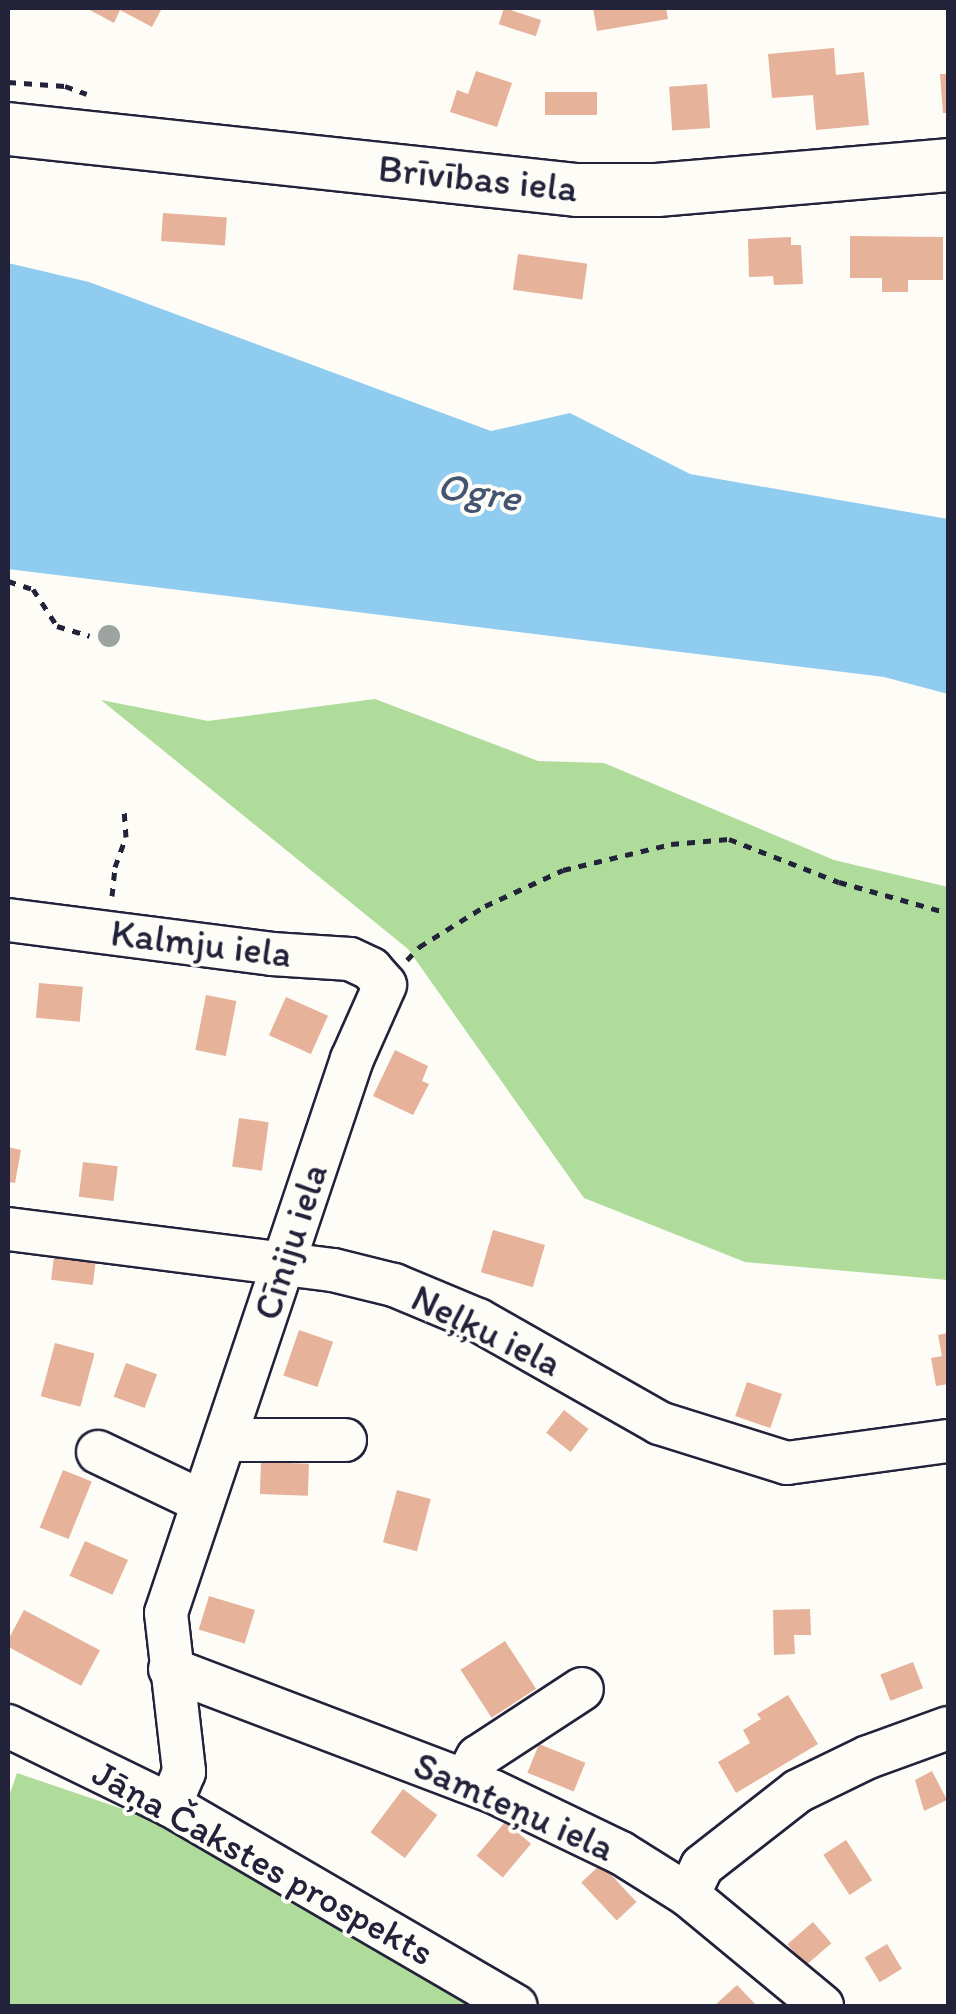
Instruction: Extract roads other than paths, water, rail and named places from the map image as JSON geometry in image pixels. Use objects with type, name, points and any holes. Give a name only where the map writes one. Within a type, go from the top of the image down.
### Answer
[{"type":"main road","name":"Brīvības iela","points":[[8,129],[577,190],[658,190],[948,165]]},
{"type":"street","name":"Kalmju iela","points":[[8,920],[350,959],[371,969],[386,985]]},
{"type":"street","name":"Cīniju iela","points":[[170,1805],[184,1772],[166,1613],[352,1059],[386,985]]},
{"type":"street","name":"Neļķu iela","points":[[8,1228],[332,1270],[440,1301],[659,1422],[787,1463],[948,1441]]},
{"type":"street","points":[[225,1440],[345,1440]]},
{"type":"street","points":[[98,1452],[204,1502]]},
{"type":"street","name":"Samteņu iela","points":[[170,1669],[465,1781],[621,1853],[688,1895],[822,2006]]},
{"type":"street","points":[[465,1781],[478,1756],[582,1689]]},
{"type":"street","points":[[688,1895],[702,1866],[798,1792],[868,1757],[948,1728]]},
{"type":"street","name":"Jāņa Čakstes prospekts","points":[[10,1734],[170,1805],[516,2006]]},
{"type":"water","name":"Ogre","points":[[8,263],[89,282],[491,431],[570,413],[690,474],[948,519],[948,694],[884,677],[8,569]]}]
